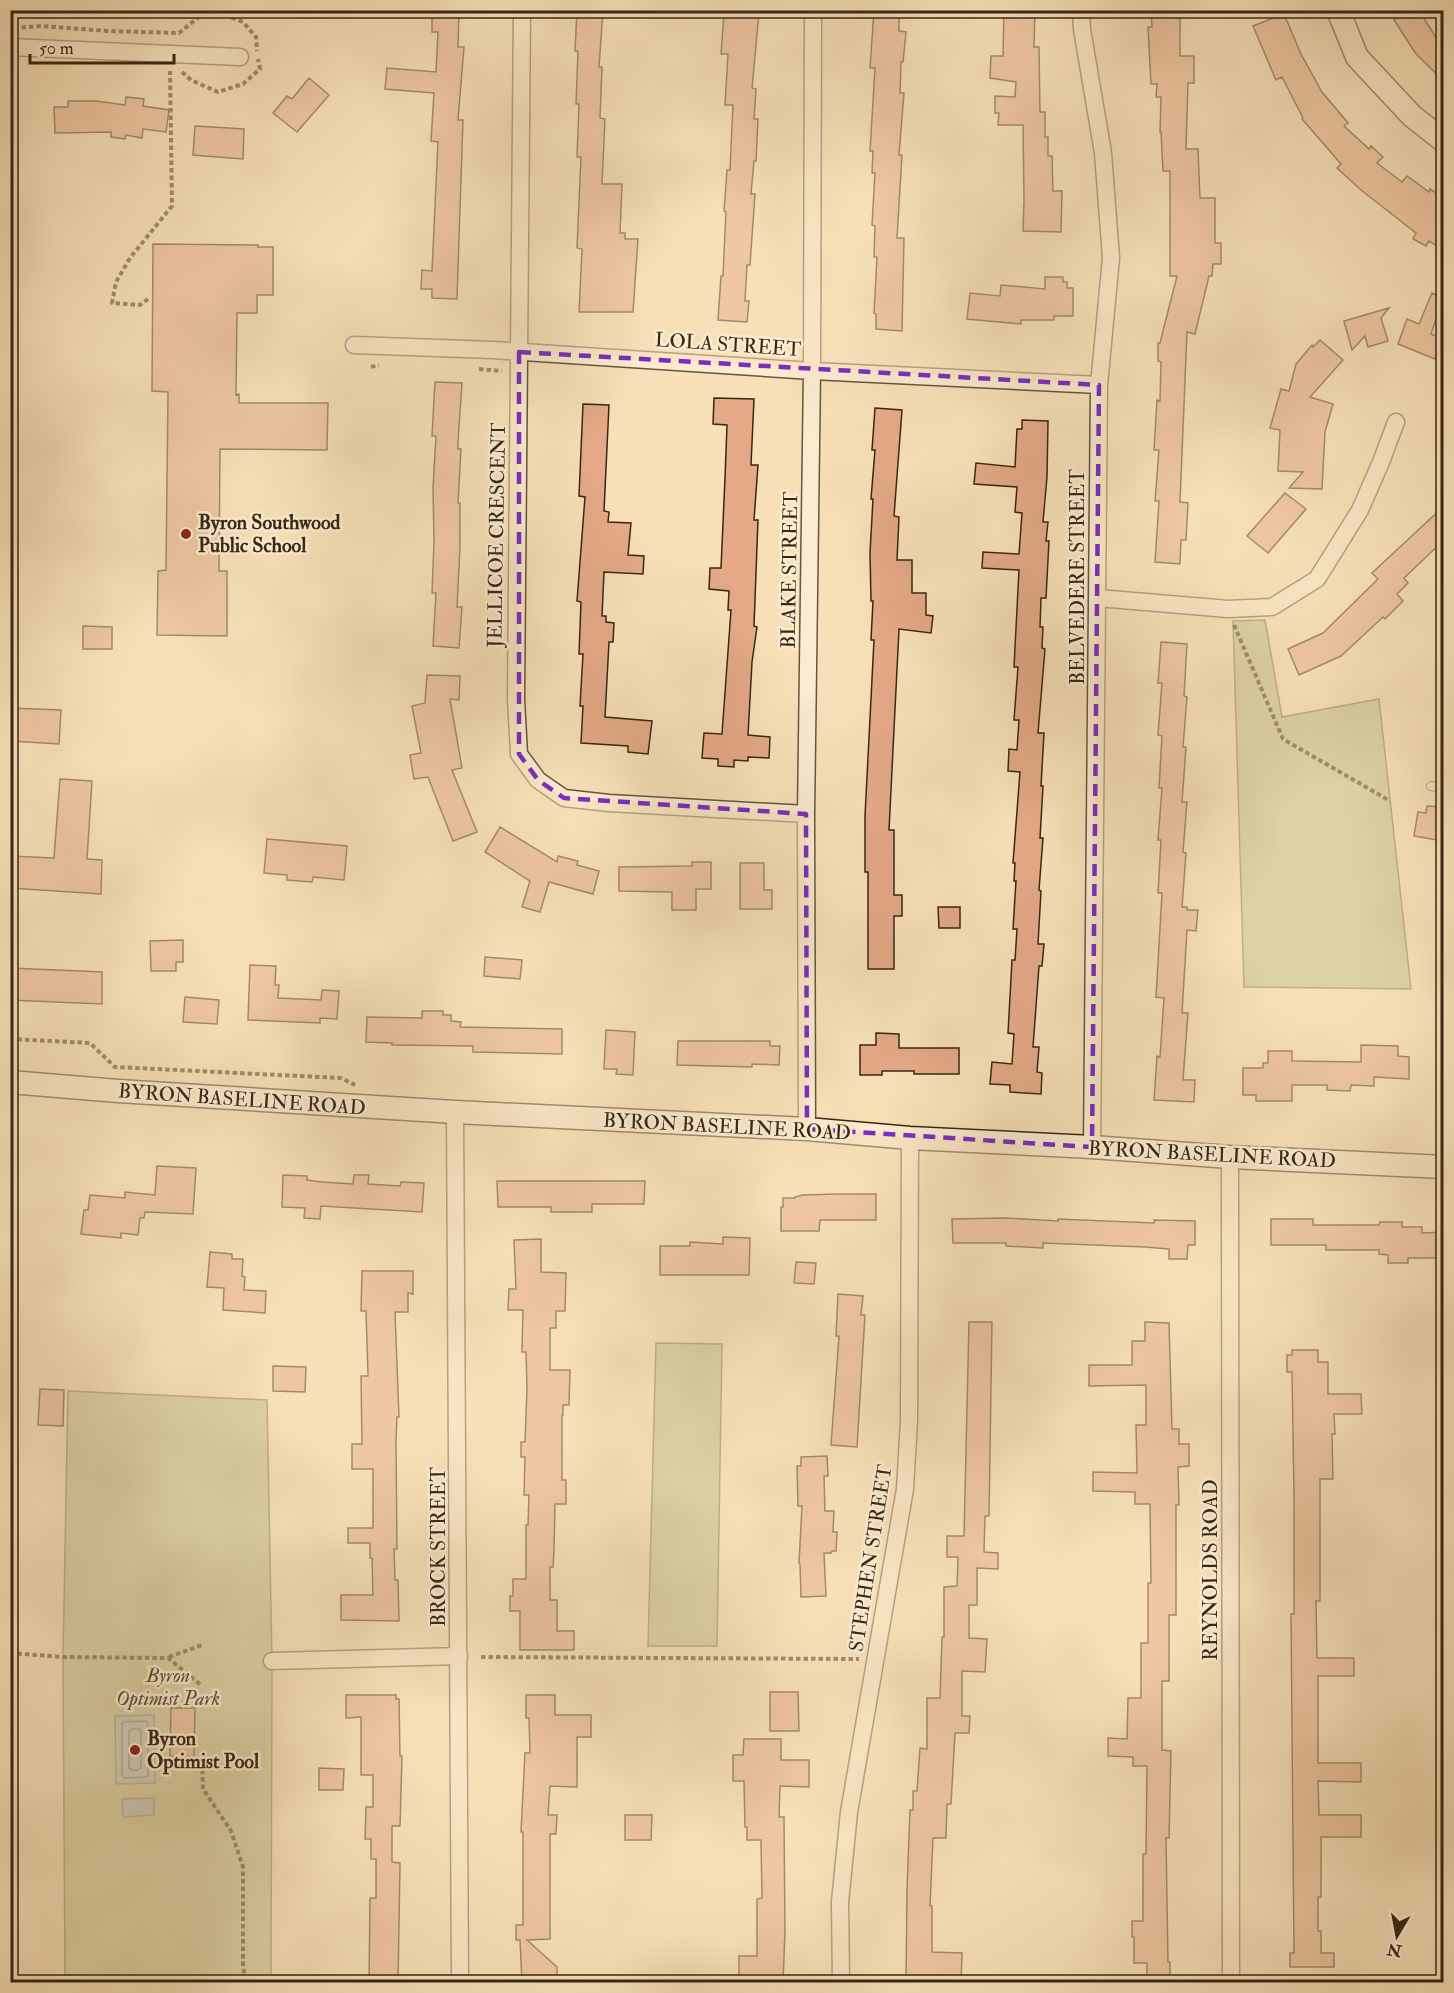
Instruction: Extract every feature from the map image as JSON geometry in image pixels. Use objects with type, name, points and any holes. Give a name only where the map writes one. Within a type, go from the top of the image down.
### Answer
[{"type":"main road","points":[[1338,10],[1357,57],[1412,116],[1443,141]]},
{"type":"main road","name":"BYRON BASELINE ROAD","points":[[10,1082],[455,1112],[807,1129],[910,1138],[1443,1167]]},
{"type":"street","name":"JELLICOE CRESCENT","points":[[522,10],[516,699],[519,753],[538,780],[564,798],[609,803],[806,814]]},
{"type":"street","name":"BLAKE STREET","points":[[807,1129],[806,814],[812,371],[813,10]]},
{"type":"street","name":"BELVEDERE STREET","points":[[1081,10],[1082,29],[1103,153],[1111,258],[1100,385],[1092,1147]]},
{"type":"street","points":[[10,47],[240,57]]},
{"type":"street","name":"LOLA STREET","points":[[354,345],[519,352],[812,371],[1100,385]]},
{"type":"street","points":[[1098,598],[1228,609],[1272,607],[1317,579],[1360,510],[1396,422]]},
{"type":"street","name":"BROCK STREET","points":[[455,1112],[460,1983]]},
{"type":"street","name":"STEPHEN STREET","points":[[841,1983],[840,1902],[849,1812],[905,1489],[909,1421],[910,1138]]},
{"type":"street","name":"REYNOLDS ROAD","points":[[1230,1157],[1232,1983]]},
{"type":"street","points":[[272,1661],[459,1656]]},
{"type":"lane","points":[[1431,786],[1443,788]]},
{"type":"path","points":[[148,299],[140,305],[112,303],[116,282],[130,258],[172,206],[170,64]]},
{"type":"path","points":[[371,367],[385,363]]},
{"type":"path","points":[[477,369],[511,371]]},
{"type":"path","points":[[1233,621],[1283,740],[1390,801]]},
{"type":"path","points":[[10,1039],[90,1043],[115,1068],[341,1078],[362,1088]]},
{"type":"path","points":[[10,1653],[63,1657],[168,1658],[202,1645]]},
{"type":"path","points":[[168,1658],[201,1685]]},
{"type":"path","points":[[481,1658],[860,1659]]},
{"type":"path","points":[[202,1762],[204,1789],[231,1831],[243,1867],[243,1967],[246,1983]]},
{"type":"highlighted area","points":[[519,352],[1099,385],[1092,1147],[807,1129],[806,814],[564,798],[538,780],[519,754]]},
{"type":"green space","points":[[1265,620],[1282,717],[1379,699],[1411,989],[1244,987],[1233,621]]},
{"type":"green space","points":[[656,1343],[722,1344],[717,1646],[648,1646]]},
{"type":"green space","name":"Byron Optimist Park","points":[[68,1391],[267,1400],[272,1661],[271,1982],[65,1982],[63,1657]]},
{"type":"water","name":"Byron Optimist Pool","points":[[154,1715],[155,1783],[116,1784],[115,1716]]},
{"type":"water","points":[[154,1798],[154,1815],[123,1817],[122,1799]]},
{"type":"building","points":[[432,10],[459,10],[458,47],[464,47],[458,120],[463,120],[457,299],[432,298],[432,289],[421,289],[422,270],[432,271],[438,142],[431,141],[434,93],[385,89],[387,68],[436,72],[438,32],[432,32]]},
{"type":"building","points":[[577,10],[603,10],[599,67],[602,67],[600,118],[605,119],[602,184],[622,184],[620,233],[625,233],[625,239],[638,239],[633,312],[579,312],[582,249],[577,248],[581,157],[577,157],[578,51],[575,51]]},
{"type":"building","points":[[874,10],[899,10],[899,31],[906,32],[903,62],[901,62],[900,93],[904,93],[899,155],[902,155],[897,238],[904,238],[902,331],[876,329],[876,314],[874,313],[877,257],[874,257],[875,226],[872,225],[875,173],[872,173],[873,151],[870,151],[875,68],[870,68]]},
{"type":"building","points":[[1004,10],[1035,10],[1034,47],[1039,47],[1040,112],[1045,112],[1048,156],[1052,156],[1053,191],[1062,191],[1061,232],[1023,231],[1023,125],[998,125],[999,113],[995,113],[995,96],[1015,97],[1016,82],[990,78],[991,56],[1003,56]]},
{"type":"building","points":[[1151,10],[1180,10],[1180,56],[1194,56],[1194,83],[1188,83],[1186,149],[1198,149],[1200,198],[1215,198],[1215,243],[1221,243],[1221,264],[1213,264],[1212,276],[1209,276],[1195,334],[1187,332],[1180,502],[1188,503],[1186,540],[1181,540],[1180,564],[1155,562],[1159,501],[1155,501],[1159,450],[1154,450],[1157,400],[1160,401],[1161,362],[1158,361],[1158,343],[1160,343],[1177,276],[1170,276],[1170,171],[1163,171],[1160,132],[1161,97],[1156,97],[1157,84],[1151,84],[1148,27],[1152,27]]},
{"type":"building","points":[[1409,10],[1419,10],[1443,49],[1443,80],[1416,54],[1394,20]]},
{"type":"building","points":[[724,13],[759,13],[752,88],[756,89],[754,119],[758,119],[756,161],[754,161],[751,194],[755,194],[750,265],[747,265],[745,301],[749,301],[747,322],[718,320],[721,276],[723,276],[726,212],[724,211],[727,170],[730,170],[733,105],[725,105],[728,54],[721,54]]},
{"type":"building","points":[[1284,14],[1301,54],[1322,92],[1348,123],[1344,126],[1369,149],[1371,146],[1383,157],[1377,163],[1402,182],[1407,176],[1429,192],[1430,189],[1443,197],[1443,250],[1429,241],[1426,246],[1413,239],[1416,233],[1337,168],[1341,164],[1302,119],[1282,77],[1276,80],[1253,26]]},
{"type":"building","points":[[309,78],[329,95],[297,132],[273,113],[287,96],[292,99]]},
{"type":"building","points":[[126,97],[144,99],[143,106],[169,110],[166,132],[143,129],[142,138],[126,135],[125,139],[111,137],[111,132],[55,133],[54,107],[68,107],[68,101],[96,101],[125,105]]},
{"type":"building","points":[[195,126],[244,129],[243,159],[193,155]]},
{"type":"building","points":[[153,244],[273,247],[273,295],[257,295],[257,313],[237,313],[236,395],[239,394],[239,403],[328,403],[327,450],[220,449],[219,571],[227,571],[227,636],[157,635],[158,571],[166,570],[168,392],[152,391]]},
{"type":"building","points":[[1045,277],[1063,277],[1063,282],[1067,282],[1067,288],[1073,288],[1073,316],[1054,316],[1054,320],[1021,320],[1021,324],[967,319],[970,293],[1000,296],[1001,285],[1045,289]]},
{"type":"building","points":[[1432,293],[1443,298],[1431,334],[1443,339],[1435,359],[1398,344],[1407,319],[1419,324]]},
{"type":"building","points":[[1389,308],[1381,318],[1388,341],[1368,347],[1365,336],[1352,350],[1344,321]]},
{"type":"building","points":[[1320,340],[1343,360],[1310,397],[1333,404],[1325,432],[1322,489],[1289,488],[1303,472],[1278,471],[1280,430],[1270,428],[1281,389],[1289,391],[1296,364],[1312,345],[1313,347]]},
{"type":"building","points":[[435,382],[462,383],[458,441],[458,449],[461,449],[457,607],[462,607],[459,648],[433,646],[436,593],[432,593],[436,436],[432,436]]},
{"type":"building","points":[[714,398],[754,399],[751,465],[758,465],[754,520],[758,520],[754,626],[757,627],[752,662],[748,735],[770,737],[769,758],[748,757],[748,761],[734,760],[734,767],[718,766],[718,759],[702,758],[704,733],[722,734],[731,610],[728,610],[729,591],[709,589],[710,568],[721,568],[727,425],[713,424]]},
{"type":"building","points":[[583,404],[609,405],[604,511],[609,512],[608,522],[631,523],[628,555],[644,556],[643,574],[604,572],[602,616],[606,616],[606,622],[614,623],[613,642],[609,642],[605,717],[652,721],[648,754],[628,752],[628,746],[581,743],[583,706],[580,706],[583,654],[579,654],[581,602],[577,601],[585,497],[579,496]]},
{"type":"building","points":[[875,408],[902,410],[894,516],[899,517],[897,560],[912,560],[912,593],[926,593],[926,615],[933,616],[931,633],[899,629],[889,830],[894,830],[894,895],[902,895],[902,916],[894,916],[894,969],[868,969],[868,872],[865,872],[865,816],[874,640],[871,640],[873,601],[871,601],[870,553]]},
{"type":"building","points":[[1022,420],[1048,421],[1043,522],[1048,522],[1046,541],[1049,541],[1046,598],[1041,598],[1040,627],[1043,627],[1042,648],[1045,649],[1038,733],[1044,733],[1040,838],[1043,838],[1038,944],[1044,944],[1042,966],[1039,966],[1033,1047],[1039,1047],[1037,1072],[1042,1073],[1041,1094],[1010,1092],[1010,1085],[990,1084],[992,1062],[1012,1064],[1014,1034],[1008,1033],[1012,960],[1015,960],[1017,929],[1013,929],[1016,881],[1014,881],[1015,863],[1013,863],[1020,772],[1008,771],[1009,749],[1017,750],[1019,720],[1014,720],[1018,667],[1014,667],[1019,570],[982,568],[983,552],[1019,554],[1022,513],[1015,512],[1017,487],[974,484],[976,463],[1015,467],[1017,429],[1022,429]]},
{"type":"building","points":[[1285,493],[1306,509],[1268,553],[1247,536]]},
{"type":"building","points":[[1443,507],[1443,541],[1404,578],[1408,583],[1397,594],[1403,601],[1341,656],[1299,675],[1288,649],[1323,633],[1378,579],[1372,573]]},
{"type":"building","points":[[83,626],[112,627],[112,649],[83,649]]},
{"type":"building","points":[[1161,642],[1187,644],[1184,696],[1187,697],[1183,747],[1186,747],[1182,802],[1187,802],[1182,907],[1187,907],[1187,910],[1198,910],[1196,931],[1187,930],[1182,1013],[1188,1013],[1183,1080],[1195,1080],[1194,1102],[1154,1100],[1164,998],[1156,997],[1162,893],[1158,893],[1161,840],[1158,840],[1162,788],[1159,788],[1162,736],[1158,735],[1162,683],[1158,683]]},
{"type":"building","points":[[427,675],[460,676],[459,700],[450,699],[462,768],[452,770],[477,832],[453,841],[428,777],[414,779],[410,755],[421,753],[412,706],[425,703]]},
{"type":"building","points":[[10,708],[61,710],[59,744],[10,741]]},
{"type":"building","points":[[60,779],[92,781],[87,859],[102,860],[101,894],[10,888],[10,856],[54,858]]},
{"type":"building","points":[[1427,806],[1443,807],[1443,841],[1414,836],[1418,812],[1426,813]]},
{"type":"building","points":[[500,827],[557,862],[558,856],[578,861],[577,865],[599,871],[593,894],[549,882],[540,912],[522,907],[530,881],[485,852]]},
{"type":"building","points":[[267,839],[347,846],[344,880],[313,877],[312,882],[287,880],[287,875],[264,873]]},
{"type":"building","points":[[692,862],[711,862],[711,889],[696,889],[696,910],[672,910],[672,892],[619,891],[619,867],[692,866]]},
{"type":"building","points":[[740,863],[764,863],[764,890],[772,890],[772,909],[740,909]]},
{"type":"building","points":[[938,907],[960,907],[960,928],[939,928]]},
{"type":"building","points":[[183,940],[183,962],[176,962],[176,971],[151,971],[150,941]]},
{"type":"building","points":[[485,957],[522,960],[520,979],[484,976]]},
{"type":"building","points":[[250,965],[276,966],[275,985],[279,985],[278,998],[321,1000],[322,990],[339,991],[337,1019],[320,1018],[320,1023],[248,1020]]},
{"type":"building","points":[[10,968],[102,972],[102,1004],[10,1000]]},
{"type":"building","points":[[185,997],[219,1000],[217,1024],[183,1022]]},
{"type":"building","points":[[422,1011],[443,1011],[443,1015],[451,1015],[451,1021],[461,1022],[460,1027],[562,1029],[562,1054],[473,1052],[473,1046],[392,1045],[392,1043],[366,1042],[367,1017],[422,1018]]},
{"type":"building","points":[[606,1030],[635,1032],[633,1075],[616,1074],[617,1069],[604,1069]]},
{"type":"building","points":[[876,1033],[899,1034],[899,1048],[959,1048],[959,1074],[882,1071],[882,1075],[860,1075],[860,1045],[876,1045]]},
{"type":"building","points":[[678,1041],[770,1041],[770,1046],[780,1046],[779,1065],[752,1064],[752,1067],[677,1065]]},
{"type":"building","points":[[1361,1045],[1398,1046],[1398,1056],[1409,1057],[1409,1079],[1374,1077],[1374,1086],[1351,1085],[1350,1091],[1327,1090],[1327,1085],[1292,1085],[1292,1101],[1256,1101],[1256,1095],[1243,1095],[1243,1068],[1263,1068],[1263,1063],[1268,1063],[1268,1051],[1292,1051],[1292,1061],[1361,1062]]},
{"type":"building","points":[[157,1166],[196,1168],[193,1214],[145,1212],[144,1218],[140,1218],[138,1235],[121,1233],[121,1238],[81,1234],[84,1210],[88,1210],[90,1195],[125,1198],[125,1192],[155,1195]]},
{"type":"building","points":[[283,1175],[307,1176],[307,1180],[353,1184],[354,1175],[369,1175],[368,1184],[400,1186],[401,1182],[424,1183],[422,1212],[321,1206],[320,1219],[304,1218],[305,1208],[282,1207]]},
{"type":"building","points":[[497,1181],[645,1181],[644,1204],[592,1204],[592,1212],[551,1212],[551,1207],[498,1207]]},
{"type":"building","points":[[876,1194],[876,1220],[820,1220],[819,1231],[781,1231],[783,1198]]},
{"type":"building","points":[[1005,1218],[1154,1223],[1154,1220],[1195,1221],[1195,1245],[1188,1245],[1187,1259],[1169,1259],[1169,1249],[1145,1247],[1043,1243],[1043,1248],[1006,1246],[1006,1243],[953,1243],[952,1219]]},
{"type":"building","points":[[1271,1219],[1313,1219],[1313,1225],[1379,1225],[1380,1222],[1402,1222],[1402,1227],[1422,1227],[1422,1233],[1443,1232],[1443,1258],[1408,1258],[1408,1263],[1388,1263],[1388,1255],[1379,1254],[1379,1250],[1326,1250],[1326,1245],[1271,1245]]},
{"type":"building","points":[[723,1237],[750,1238],[749,1275],[660,1275],[660,1246],[690,1246],[690,1242],[723,1244]]},
{"type":"building","points":[[541,1239],[541,1272],[566,1273],[565,1311],[556,1311],[556,1328],[550,1328],[550,1370],[570,1370],[569,1405],[563,1405],[562,1415],[562,1480],[566,1480],[566,1504],[555,1504],[550,1600],[557,1600],[557,1631],[574,1631],[574,1650],[520,1650],[520,1611],[510,1611],[513,1579],[526,1579],[526,1525],[528,1525],[529,1495],[524,1495],[525,1457],[521,1457],[521,1442],[525,1442],[527,1389],[526,1352],[522,1352],[523,1310],[508,1310],[509,1289],[516,1289],[514,1240]]},
{"type":"building","points":[[210,1252],[232,1254],[232,1259],[243,1259],[244,1290],[266,1291],[265,1313],[223,1310],[224,1288],[207,1287]]},
{"type":"building","points":[[796,1262],[816,1263],[814,1284],[794,1283]]},
{"type":"building","points":[[362,1271],[413,1271],[413,1294],[408,1293],[408,1312],[395,1312],[399,1417],[397,1417],[396,1440],[397,1549],[394,1549],[395,1580],[398,1580],[399,1621],[341,1620],[341,1595],[373,1595],[370,1543],[348,1543],[348,1528],[373,1528],[373,1469],[352,1469],[352,1444],[362,1444],[361,1376],[368,1376],[366,1311],[361,1311]]},
{"type":"building","points":[[838,1294],[863,1296],[861,1315],[865,1315],[857,1447],[831,1445],[839,1336],[836,1336]]},
{"type":"building","points":[[969,1322],[992,1322],[989,1516],[985,1516],[984,1552],[998,1553],[998,1569],[977,1568],[977,1605],[969,1605],[969,1638],[987,1639],[985,1672],[962,1671],[962,1716],[970,1716],[969,1733],[955,1733],[951,1804],[947,1804],[946,1838],[933,1838],[930,1906],[932,1906],[932,1952],[962,1953],[961,1983],[906,1983],[910,1810],[913,1810],[913,1791],[917,1791],[920,1748],[927,1749],[927,1698],[940,1698],[942,1637],[944,1637],[944,1587],[957,1586],[958,1557],[947,1557],[947,1536],[964,1536]]},
{"type":"building","points":[[1145,1322],[1169,1323],[1172,1429],[1179,1429],[1179,1444],[1189,1444],[1189,1466],[1178,1467],[1176,1615],[1169,1615],[1169,1681],[1162,1681],[1162,1750],[1171,1751],[1169,1838],[1166,1838],[1170,1983],[1147,1983],[1147,1963],[1134,1963],[1132,1921],[1143,1921],[1147,1766],[1133,1766],[1133,1757],[1108,1756],[1108,1738],[1127,1739],[1128,1698],[1141,1698],[1141,1643],[1148,1643],[1148,1583],[1151,1583],[1150,1504],[1135,1504],[1135,1492],[1093,1491],[1093,1472],[1137,1473],[1136,1425],[1146,1425],[1146,1385],[1089,1386],[1089,1365],[1132,1365],[1132,1341],[1145,1341]]},
{"type":"building","points":[[1292,1350],[1318,1350],[1318,1362],[1328,1362],[1328,1394],[1361,1394],[1362,1414],[1334,1414],[1333,1479],[1320,1479],[1320,1601],[1316,1601],[1317,1658],[1354,1658],[1354,1676],[1318,1676],[1318,1763],[1361,1763],[1361,1782],[1318,1781],[1319,1815],[1361,1815],[1361,1837],[1321,1837],[1321,1897],[1318,1897],[1318,1931],[1321,1931],[1321,1953],[1334,1953],[1334,1967],[1290,1967],[1290,1953],[1294,1953],[1291,1614],[1294,1614],[1294,1496],[1292,1372],[1287,1372],[1287,1355],[1292,1355]]},
{"type":"building","points":[[273,1366],[306,1367],[305,1392],[273,1391]]},
{"type":"building","points":[[40,1389],[64,1390],[63,1426],[38,1425]]},
{"type":"building","points":[[827,1456],[828,1476],[824,1476],[825,1511],[834,1511],[833,1532],[837,1532],[836,1551],[824,1553],[826,1596],[801,1597],[799,1563],[802,1506],[798,1506],[797,1466],[801,1466],[801,1457]]},
{"type":"building","points":[[770,1692],[798,1692],[799,1731],[770,1731]]},
{"type":"building","points":[[346,1695],[396,1695],[396,1699],[399,1699],[400,1756],[402,1756],[400,1826],[392,1826],[392,1862],[400,1863],[398,1983],[369,1983],[370,1898],[376,1898],[376,1859],[371,1859],[371,1839],[365,1839],[366,1807],[373,1807],[373,1775],[361,1775],[361,1717],[346,1718]]},
{"type":"building","points":[[526,1695],[555,1695],[555,1715],[591,1715],[591,1737],[577,1737],[577,1787],[550,1786],[548,1815],[557,1815],[556,1834],[550,1834],[550,1939],[527,1940],[557,1967],[557,1983],[522,1983],[520,1940],[516,1940],[516,1925],[523,1925],[523,1832],[521,1832],[525,1753],[530,1753]]},
{"type":"building","points":[[171,1708],[195,1708],[194,1757],[170,1756]]},
{"type":"building","points":[[744,1739],[781,1739],[781,1760],[809,1760],[809,1787],[780,1786],[779,1817],[784,1817],[783,1983],[760,1983],[760,1979],[739,1979],[739,1956],[757,1956],[757,1899],[762,1898],[761,1840],[747,1840],[744,1781],[733,1781],[733,1755],[743,1755]]},
{"type":"building","points":[[319,1768],[344,1769],[343,1790],[319,1790]]},
{"type":"building","points":[[625,1815],[652,1815],[651,1840],[625,1840]]},
{"type":"place","name":"Byron Southwood Public School","points":[[186,534]]},
{"type":"place","name":"Byron Optimist Pool","points":[[135,1750]]}]
